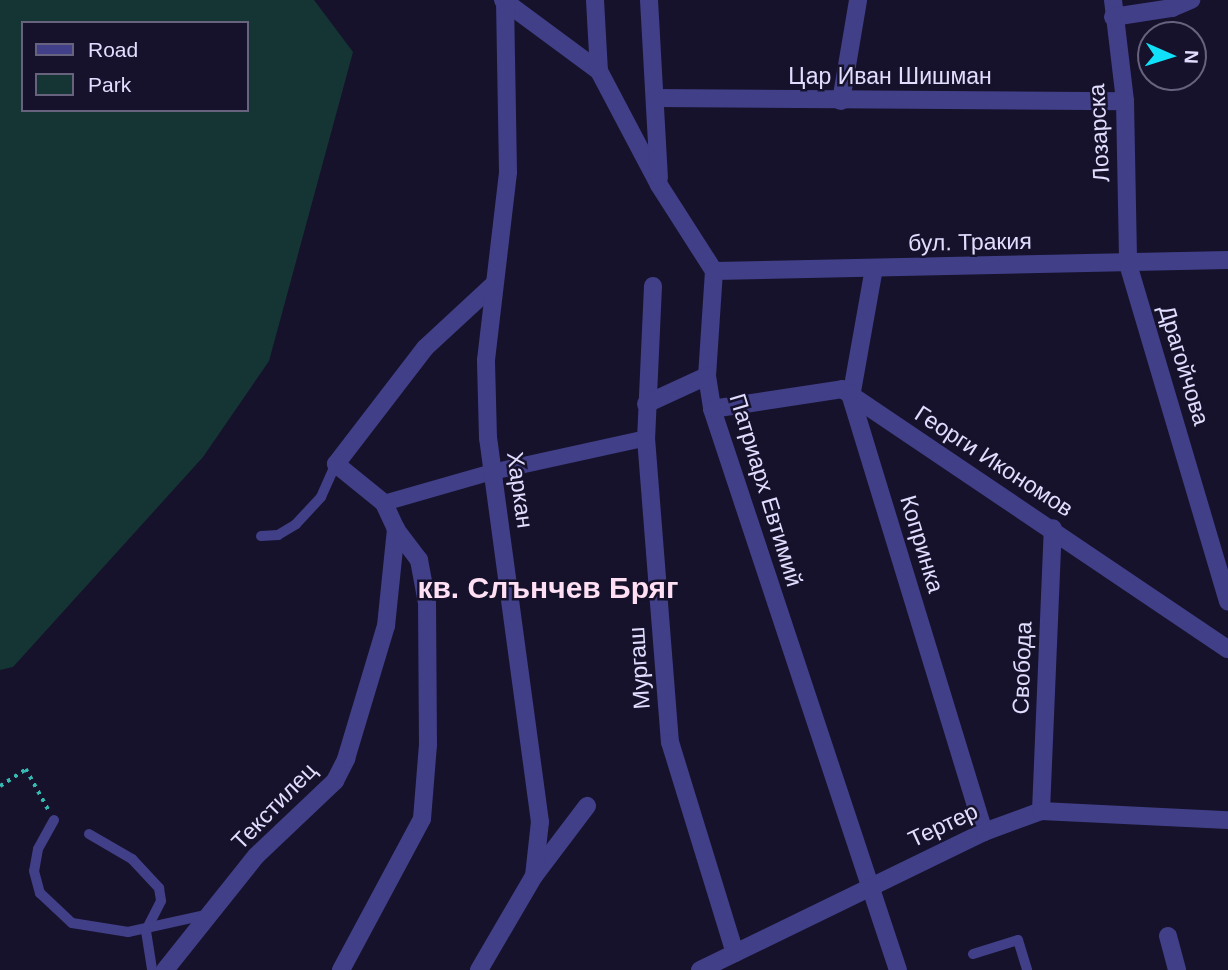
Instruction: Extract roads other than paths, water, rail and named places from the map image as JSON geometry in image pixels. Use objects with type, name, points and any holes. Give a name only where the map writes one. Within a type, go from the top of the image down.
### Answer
[{"type":"street","points":[[595,0],[599,71],[659,185],[714,271]]},
{"type":"street","points":[[649,0],[659,185]]},
{"type":"street","points":[[841,101],[858,0]]},
{"type":"street","points":[[1113,9],[1172,8],[1191,0]]},
{"type":"street","points":[[504,1],[599,71]]},
{"type":"street","name":"Харкан","points":[[480,970],[534,876],[540,822],[492,472],[486,360],[508,172],[504,1]]},
{"type":"street","name":"Лозарска","points":[[1113,9],[1125,101],[1128,264]]},
{"type":"street","name":"Цар Иван Шишман","points":[[656,98],[1125,101]]},
{"type":"street","name":"бул. Тракия","points":[[714,271],[1228,260]]},
{"type":"street","name":"Драгойчова","points":[[1128,264],[1228,601]]},
{"type":"street","name":"Копринка","points":[[874,268],[851,397],[984,832]]},
{"type":"street","name":"Патриарх Евтимий","points":[[714,271],[708,376],[712,409],[898,970]]},
{"type":"street","points":[[341,970],[422,819],[428,745],[427,603],[419,560],[396,529],[384,503],[336,464],[425,348],[493,285]]},
{"type":"street","name":"Мургаш","points":[[653,286],[646,438],[670,742],[735,953]]},
{"type":"street","points":[[646,404],[708,376]]},
{"type":"street","name":"Георги Икономов","points":[[712,409],[842,389],[1053,528],[1228,649]]},
{"type":"street","points":[[384,503],[492,472],[646,438]]},
{"type":"street","name":"Свобода","points":[[1041,811],[1053,528]]},
{"type":"street","name":"Текстилец","points":[[165,970],[256,856],[319,800],[346,759],[386,626],[396,529]]},
{"type":"street","points":[[534,876],[587,806]]},
{"type":"street","name":"Тертер","points":[[699,970],[984,832],[1041,811],[1228,820]]},
{"type":"street","points":[[1168,936],[1177,970]]},
{"type":"lane","points":[[261,536],[278,535],[296,524],[321,497],[336,464]]},
{"type":"lane","points":[[54,820],[38,849],[34,871],[40,893],[54,910],[72,923],[98,929],[146,931],[212,913]]},
{"type":"lane","points":[[89,834],[132,859],[159,888],[161,901],[146,931],[152,970]]},
{"type":"lane","points":[[973,954],[1018,940],[1027,970]]},
{"type":"district","name":"кв. Слънчев Бряг","points":[[548,588]]}]
